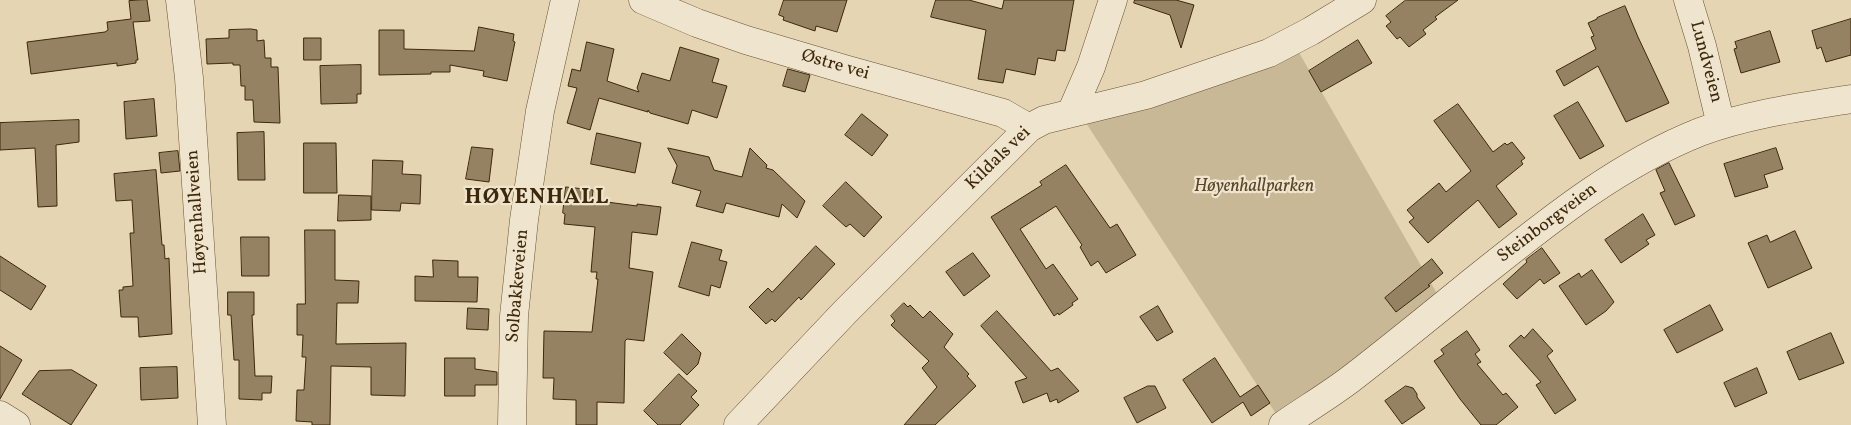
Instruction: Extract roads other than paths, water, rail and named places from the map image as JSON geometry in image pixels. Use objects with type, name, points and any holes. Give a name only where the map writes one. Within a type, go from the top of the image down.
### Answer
[{"type":"street","name":"Høyenhallveien","points":[[180,0],[189,78],[212,425]]},
{"type":"street","name":"Solbakkeveien","points":[[512,425],[514,316],[524,220],[540,111],[565,0]]},
{"type":"street","name":"Østre vei","points":[[643,0],[697,23],[746,40],[1003,113],[1028,128]]},
{"type":"street","points":[[1071,113],[1091,67],[1113,0]]},
{"type":"street","name":"Kildals vei","points":[[738,425],[845,312],[1028,128],[1044,120],[1146,95],[1270,53],[1311,32],[1362,0]]},
{"type":"street","name":"Lundveien","points":[[1688,0],[1702,46],[1721,125]]},
{"type":"street","name":"Steinborgveien","points":[[1283,425],[1351,379],[1527,238],[1608,178],[1661,150],[1721,125],[1783,110],[1851,99]]},
{"type":"street","points":[[0,415],[16,425]]},
{"type":"district","name":"HØYENHALL","points":[[537,199]]},
{"type":"park label","name":"Høyenhallparken","points":[[1254,188]]}]
